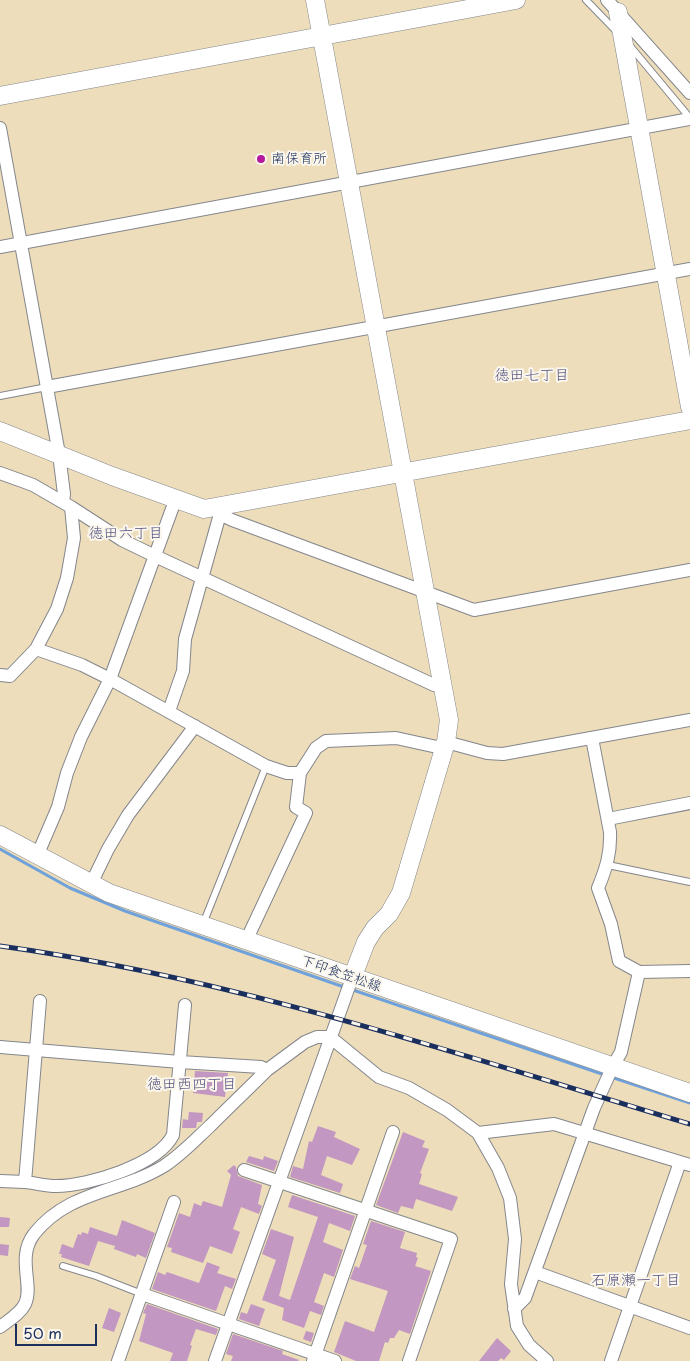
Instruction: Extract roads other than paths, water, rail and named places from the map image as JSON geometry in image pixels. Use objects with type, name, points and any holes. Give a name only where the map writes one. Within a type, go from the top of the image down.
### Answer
[{"type":"street","points":[[215,1361],[343,998],[366,942],[402,892],[446,742],[449,720],[315,0]]},
{"type":"street","points":[[0,96],[516,0]]},
{"type":"street","points":[[612,6],[622,37],[690,406]]},
{"type":"street","points":[[612,6],[690,93]]},
{"type":"street","points":[[0,247],[690,119]]},
{"type":"street","points":[[0,128],[59,454],[64,494],[74,538],[67,578],[57,609],[36,649],[10,676],[0,675]]},
{"type":"street","points":[[47,387],[690,269]]},
{"type":"street","points":[[0,432],[204,509],[219,510],[690,420]]},
{"type":"street","points":[[0,473],[33,485],[67,504],[122,540],[155,556],[434,685],[443,685]]},
{"type":"street","points":[[37,856],[58,807],[67,772],[81,737],[110,679],[176,498]]},
{"type":"street","points":[[169,711],[183,671],[186,639],[219,510]]},
{"type":"street","points":[[219,510],[232,520],[474,610],[690,570]]},
{"type":"street","points":[[36,649],[82,665],[110,679],[266,766],[288,773],[300,774]]},
{"type":"street","points":[[246,941],[306,813],[296,807],[300,774],[316,748],[326,741],[396,738],[437,747],[446,742],[487,753],[503,754],[690,720]]},
{"type":"street","points":[[91,884],[108,849],[128,815],[195,726]]},
{"type":"street","points":[[592,738],[608,819],[611,847],[608,865],[598,888],[611,924],[619,961],[639,972],[690,971]]},
{"type":"street","points":[[608,819],[690,803]]},
{"type":"street","name":"下印食笠松線","points":[[0,835],[109,893],[351,980],[611,1070],[690,1093]]},
{"type":"street","points":[[514,1308],[525,1298],[585,1132],[611,1070],[621,1052],[639,972]]},
{"type":"street","points":[[25,1182],[40,1000]]},
{"type":"street","points":[[0,1180],[56,1186],[106,1177],[153,1157],[168,1144],[173,1135],[185,1005]]},
{"type":"street","points":[[0,1327],[25,1305],[28,1296],[25,1257],[33,1235],[48,1220],[73,1201],[98,1191],[143,1178],[166,1165],[185,1150],[268,1070],[305,1042],[317,1037],[330,1038],[379,1077],[409,1088],[440,1105],[478,1133],[498,1168],[510,1198],[515,1240],[511,1284],[517,1326],[529,1345],[548,1361]]},
{"type":"street","points":[[0,1047],[261,1067],[268,1070]]},
{"type":"street","points":[[478,1133],[554,1124],[685,1164],[612,1361]]},
{"type":"street","points":[[315,1358],[364,1210],[393,1132]]},
{"type":"street","points":[[244,1170],[452,1239],[409,1361]]},
{"type":"street","points":[[118,1361],[174,1202]]},
{"type":"street","points":[[535,1272],[690,1328]]},
{"type":"street","points":[[142,1294],[228,1323],[315,1358],[335,1361]]},
{"type":"lane","points":[[586,0],[622,37],[690,119]]},
{"type":"lane","points":[[0,396],[47,387]]},
{"type":"lane","points":[[202,926],[266,766]]},
{"type":"lane","points":[[608,865],[690,882]]},
{"type":"lane","points":[[63,1266],[96,1276],[142,1294]]},
{"type":"waterway","points":[[0,849],[70,888],[125,911],[344,987]]},
{"type":"waterway","points":[[350,989],[605,1075]]},
{"type":"waterway","points":[[611,1077],[690,1103]]},
{"type":"railway","points":[[0,946],[88,960],[262,998],[434,1046],[690,1124]]},
{"type":"place","name":"南保育所","points":[[261,159]]},
{"type":"district","name":"徳田七丁目","points":[[532,376]]},
{"type":"district","name":"徳田六丁目","points":[[126,534]]},
{"type":"district","name":"徳田西四丁目","points":[[192,1085]]},
{"type":"district","name":"石原瀬一丁目","points":[[636,1281]]}]
